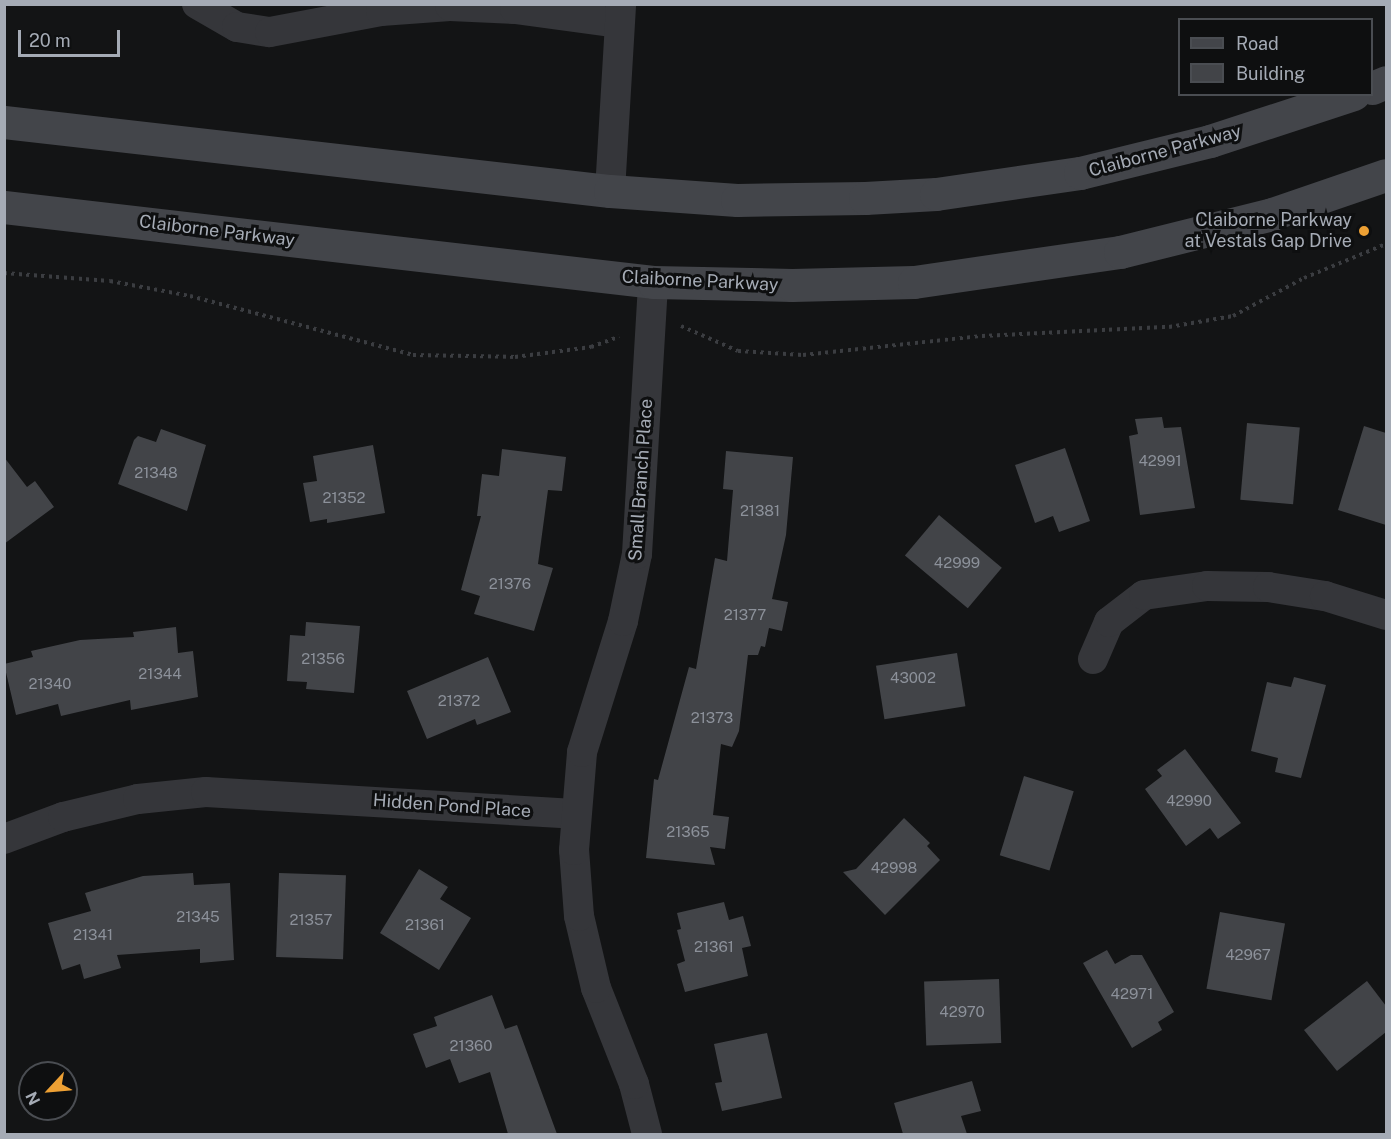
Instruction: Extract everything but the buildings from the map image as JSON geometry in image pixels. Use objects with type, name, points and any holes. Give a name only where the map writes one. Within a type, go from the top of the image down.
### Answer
[{"type":"main road","name":"Claiborne Parkway","points":[[4,122],[610,191],[737,200],[865,198],[1019,184],[1210,141],[1348,96]]},
{"type":"main road","name":"Claiborne Parkway","points":[[4,207],[652,282],[792,285],[903,282],[1034,266],[1190,236],[1272,214],[1386,175]]},
{"type":"street","points":[[197,4],[237,27],[270,32],[381,11],[450,6],[619,14],[610,191]]},
{"type":"street","name":"Small Branch Place","points":[[574,814],[582,752],[623,621],[637,554],[652,282]]},
{"type":"street","points":[[1093,659],[1109,622],[1144,595],[1208,586],[1268,587],[1325,596],[1386,615]]},
{"type":"street","name":"Hidden Pond Place","points":[[4,839],[63,817],[138,799],[206,792],[574,814]]},
{"type":"street","points":[[574,814],[579,916],[596,988],[634,1084],[646,1134]]},
{"type":"path","points":[[4,273],[110,281],[190,296],[413,355],[515,357],[591,347],[650,327],[682,326],[738,351],[803,355],[982,336],[1169,327],[1233,316],[1304,278],[1386,244]]},
{"type":"place","name":"Claiborne Parkway at Vestals Gap Drive","points":[[1364,231]]}]
